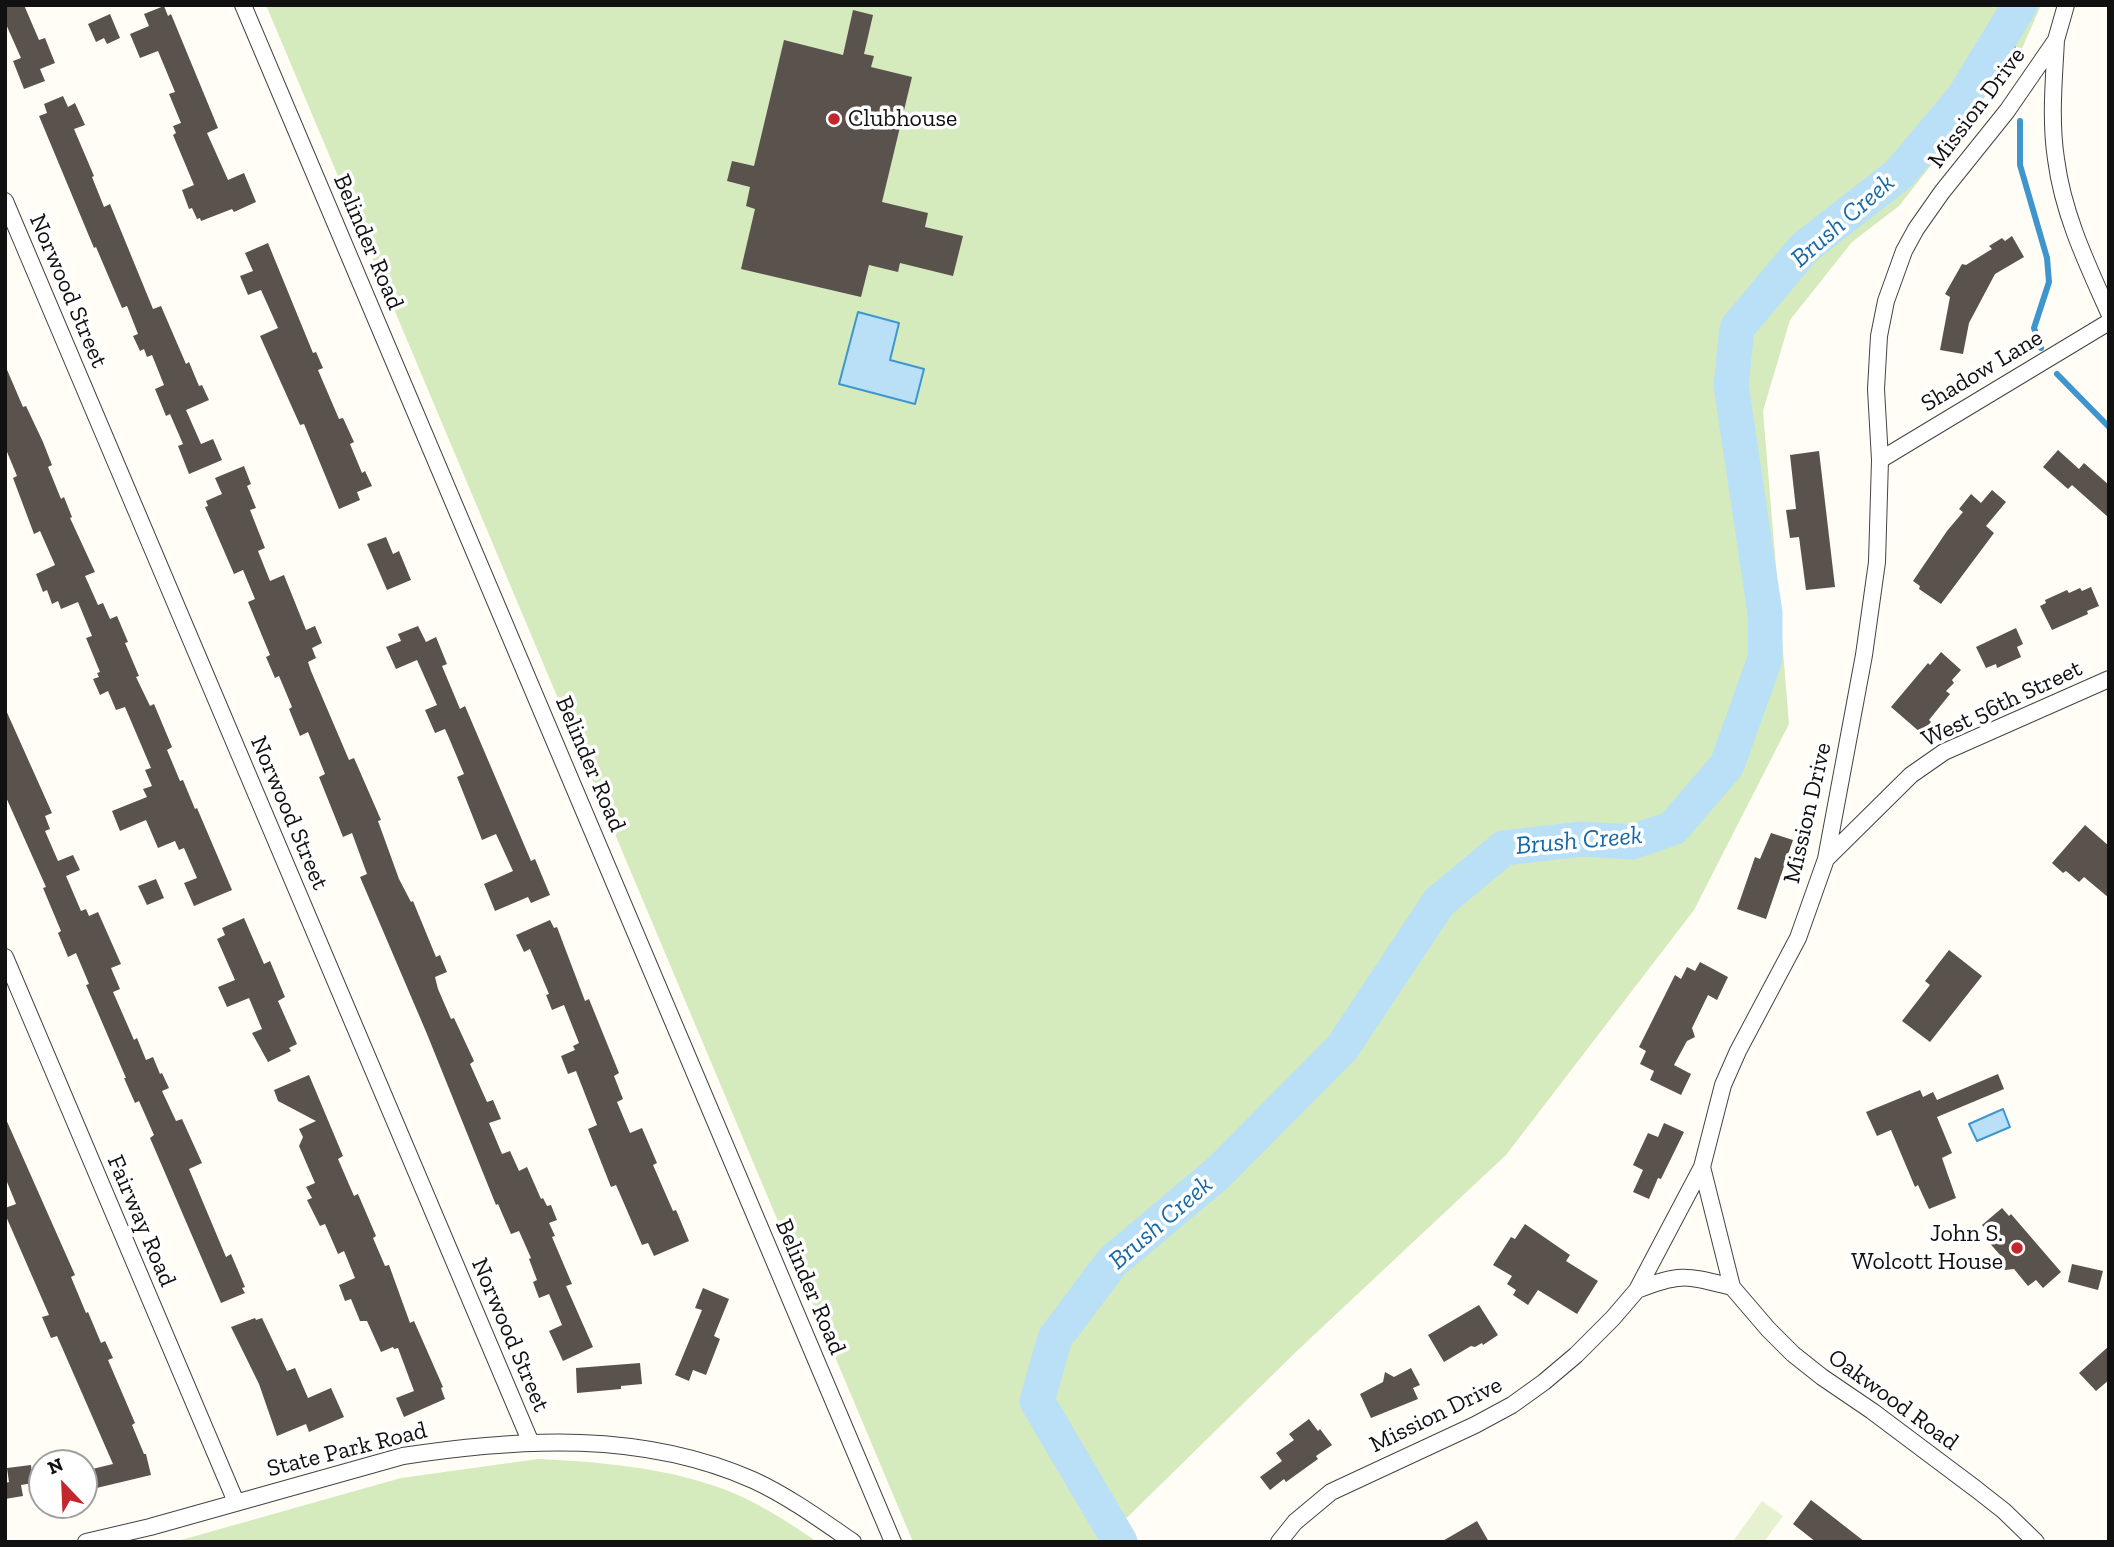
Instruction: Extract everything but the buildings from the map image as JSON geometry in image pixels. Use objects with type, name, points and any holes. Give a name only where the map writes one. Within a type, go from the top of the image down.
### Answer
[{"type":"street","name":"Belinder Road","points":[[243,5],[893,1542]]},
{"type":"street","name":"Mission Drive","points":[[1279,1542],[1295,1522],[1331,1492],[1475,1425],[1512,1405],[1544,1382],[1613,1318],[1637,1290],[1702,1167],[1723,1085],[1738,1051],[1798,939],[1826,859],[1864,656],[1876,575],[1880,460],[1876,389],[1879,336],[1886,301],[1904,251],[1936,201],[2007,111],[2056,40],[2066,5]]},
{"type":"street","points":[[2056,40],[2053,113],[2056,160],[2070,222],[2109,313]]},
{"type":"street","name":"Norwood Street","points":[[5,201],[531,1443]]},
{"type":"street","name":"Shadow Lane","points":[[1880,460],[2109,322]]},
{"type":"street","name":"West 56th Street","points":[[1826,859],[1911,775],[1944,752],[2109,679]]},
{"type":"street","name":"Fairway Road","points":[[5,957],[236,1502]]},
{"type":"street","name":"Oakwood Road","points":[[1702,1167],[1732,1287],[1768,1329],[1822,1377],[1872,1410],[2004,1511],[2036,1542]]},
{"type":"street","points":[[1637,1290],[1674,1276],[1693,1277],[1732,1287]]},
{"type":"street","name":"State Park Road","points":[[86,1542],[150,1527],[403,1456],[444,1450],[571,1442],[619,1444],[659,1450],[711,1464],[776,1492],[853,1542]]},
{"type":"green space","points":[[266,5],[2041,5],[2021,51],[1899,206],[1852,242],[1790,320],[1763,411],[1789,724],[1694,910],[1506,1155],[1299,1349],[1102,1542],[913,1542]]},
{"type":"green space","points":[[538,1459],[630,1467],[696,1480],[757,1504],[817,1542],[174,1542],[401,1478]]},
{"type":"green space","points":[[1762,1501],[1783,1516],[1764,1542],[1736,1542],[1734,1540]]},
{"type":"water","points":[[858,312],[899,323],[890,360],[924,369],[915,404],[839,384]]},
{"type":"water","points":[[2003,1109],[2010,1127],[1977,1141],[1969,1124]]},
{"type":"waterway","name":"Brush Creek","points":[[1120,1542],[1037,1401],[1055,1338],[1112,1262],[1219,1172],[1342,1048],[1439,902],[1504,848],[1582,839],[1632,842],[1673,828],[1727,765],[1765,659],[1765,613],[1731,385],[1737,328],[1804,248],[1899,174],[1963,98],[2020,5]]},
{"type":"waterway","points":[[2006,27],[2017,61]]},
{"type":"waterway","points":[[2020,121],[2020,165],[2047,258],[2049,282],[2034,328],[2041,348]]},
{"type":"waterway","points":[[2057,374],[2109,427]]},
{"type":"place","name":"Clubhouse","points":[[834,119]]},
{"type":"place","name":"John S. Wolcott House","points":[[2017,1248]]}]
